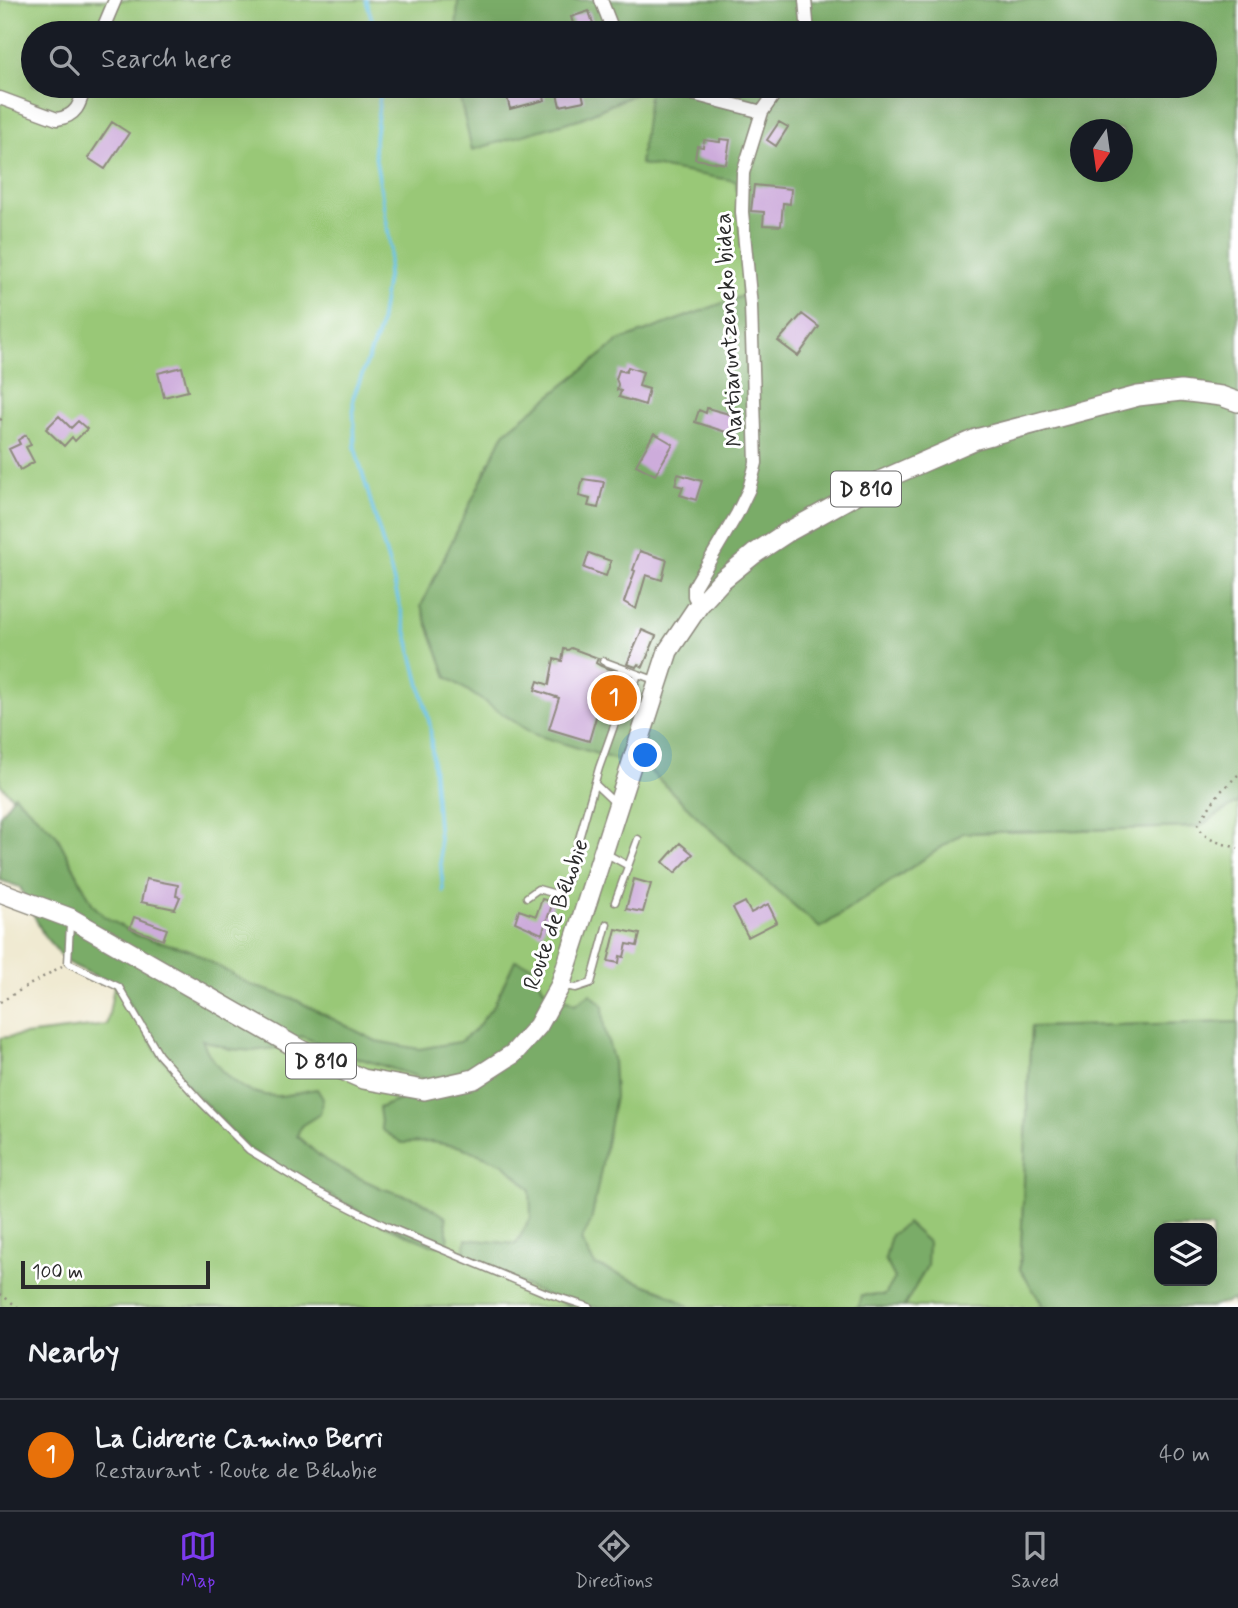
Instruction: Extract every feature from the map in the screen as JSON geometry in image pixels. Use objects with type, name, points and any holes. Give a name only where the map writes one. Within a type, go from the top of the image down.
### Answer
[{"type":"main road","name":"Route de Béhobie","points":[[0,891],[70,918],[315,1058],[363,1079],[424,1090],[474,1079],[513,1054],[538,1026],[560,986],[668,651],[699,605],[792,542],[887,489],[982,444],[1056,416],[1138,396],[1181,391],[1221,396],[1238,402]]},
{"type":"street","points":[[106,21],[115,0]]},
{"type":"street","points":[[601,0],[609,21]]},
{"type":"street","points":[[805,0],[807,21]]},
{"type":"street","points":[[0,98],[57,119],[76,112],[81,98]]},
{"type":"street","points":[[708,98],[762,112]]},
{"type":"street","name":"Martiaruntzeneko bidea","points":[[699,605],[694,596],[694,587],[737,514],[749,489],[756,463],[751,306],[742,212],[743,173],[762,112],[772,98]]},
{"type":"lane","points":[[603,661],[658,682]]},
{"type":"lane","points":[[527,897],[538,889],[556,894],[566,885],[615,723],[626,710],[638,674]]},
{"type":"lane","points":[[595,784],[618,806]]},
{"type":"lane","points":[[615,902],[638,839]]},
{"type":"lane","points":[[603,852],[627,864]]},
{"type":"lane","points":[[70,918],[68,963],[119,987],[159,1055],[249,1150],[311,1188],[384,1225],[546,1293],[589,1307]]},
{"type":"lane","points":[[560,986],[576,988],[591,983],[607,924]]},
{"type":"path","points":[[1238,775],[1219,793],[1198,824],[1198,828],[1210,840],[1238,848]]},
{"type":"path","points":[[0,1002],[68,963]]},
{"type":"path","points":[[0,1294],[18,1307]]},
{"type":"green space","points":[[0,0],[608,0],[619,21],[21,21],[21,98],[711,98],[823,136],[820,928],[963,833],[1198,827],[1238,802],[1238,1022],[1031,1027],[1020,1269],[1044,1307],[0,1307],[0,1038],[107,1025],[119,958],[68,856],[0,784]]},
{"type":"green space","points":[[458,0],[1238,0],[1238,802],[1198,827],[963,833],[820,928],[743,861],[649,770],[533,734],[447,677],[421,606],[504,433],[619,341],[742,296],[744,271],[736,181],[640,164],[649,98],[1217,98],[1217,21],[457,21]]},
{"type":"green space","points":[[460,98],[626,98],[582,118],[472,150]]},
{"type":"green space","points":[[14,795],[56,834],[93,905],[104,916],[138,936],[190,950],[251,985],[294,999],[376,1041],[419,1049],[459,1042],[474,1031],[494,1005],[515,960],[533,966],[543,988],[575,1004],[590,994],[603,1005],[604,1027],[613,1059],[615,1097],[591,1222],[581,1241],[595,1265],[664,1292],[690,1307],[572,1307],[463,1257],[466,1239],[516,1244],[531,1217],[530,1189],[504,1164],[461,1147],[431,1142],[402,1143],[382,1130],[379,1108],[424,1090],[422,1078],[346,1054],[301,1036],[283,1047],[253,1051],[229,1049],[202,1040],[214,1062],[242,1087],[266,1095],[279,1096],[317,1089],[323,1099],[320,1114],[301,1126],[297,1136],[321,1157],[347,1172],[381,1188],[419,1200],[446,1217],[448,1244],[431,1245],[384,1225],[249,1150],[159,1055],[119,987],[68,963],[44,936],[20,887],[0,880],[0,815]]},
{"type":"green space","points":[[1238,1022],[1238,1307],[1233,1300],[1212,1307],[1044,1307],[1020,1269],[1031,1027]]},
{"type":"green space","points":[[907,1223],[928,1242],[927,1266],[904,1307],[858,1307],[861,1295],[885,1295],[895,1278],[885,1259],[891,1235]]},
{"type":"building","points":[[589,11],[592,21],[572,21],[571,17]]},
{"type":"building","points":[[507,98],[544,98],[545,100],[510,109]]},
{"type":"building","points":[[558,98],[583,98],[584,101],[560,106]]},
{"type":"building","points":[[112,122],[129,133],[105,169],[88,158]]},
{"type":"building","points":[[779,122],[788,127],[776,146],[767,140]]},
{"type":"building","points":[[720,139],[730,140],[726,164],[695,159],[697,146],[703,147],[704,140],[720,142]]},
{"type":"building","points":[[754,185],[791,189],[790,204],[783,203],[781,226],[763,225],[764,212],[751,211]]},
{"type":"building","points":[[802,314],[819,327],[798,356],[778,341]]},
{"type":"building","points":[[182,367],[188,391],[164,397],[158,373]]},
{"type":"building","points":[[628,367],[643,372],[639,386],[649,389],[645,405],[619,397],[621,391],[617,390],[616,379],[619,370],[626,372]]},
{"type":"building","points":[[707,408],[740,417],[735,435],[695,422],[699,410],[706,413]]},
{"type":"building","points":[[59,416],[71,428],[78,421],[87,429],[75,441],[72,437],[64,446],[46,429]]},
{"type":"building","points":[[654,433],[673,444],[655,475],[636,465]]},
{"type":"building","points":[[26,435],[31,445],[26,447],[34,462],[20,470],[9,449],[20,444],[18,440]]},
{"type":"building","points":[[678,474],[702,481],[696,500],[680,495],[683,487],[675,485]]},
{"type":"building","points":[[583,479],[604,482],[598,508],[588,506],[590,499],[579,496]]},
{"type":"building","points":[[640,551],[667,560],[662,580],[646,575],[636,609],[624,602]]},
{"type":"building","points":[[589,553],[611,561],[606,576],[584,568]]},
{"type":"building","points":[[642,630],[656,636],[643,667],[638,664],[636,667],[627,664]]},
{"type":"building","points":[[571,648],[598,658],[596,663],[601,666],[631,677],[624,699],[619,697],[617,702],[602,697],[589,741],[549,729],[559,698],[535,690],[538,681],[549,685],[554,659],[562,661],[564,649]]},
{"type":"building","points":[[680,843],[693,854],[675,873],[663,862]]},
{"type":"building","points":[[146,879],[178,885],[176,896],[180,897],[175,909],[141,902]]},
{"type":"building","points":[[634,879],[651,884],[643,912],[626,909]]},
{"type":"building","points":[[542,899],[553,902],[542,934],[515,922],[519,910],[536,916]]},
{"type":"building","points":[[745,902],[751,913],[768,904],[777,922],[748,937],[733,908]]},
{"type":"building","points":[[134,917],[167,929],[163,940],[130,928]]},
{"type":"building","points":[[616,929],[640,934],[637,946],[627,944],[624,957],[620,956],[619,963],[608,961]]},
{"type":"waterway","points":[[366,0],[372,21]]},
{"type":"waterway","points":[[380,98],[374,149],[391,249],[379,331],[353,398],[355,448],[391,571],[430,725],[443,891]]},
{"type":"place","name":"La Cidrerie Camino Berri","points":[[614,698]]}]
